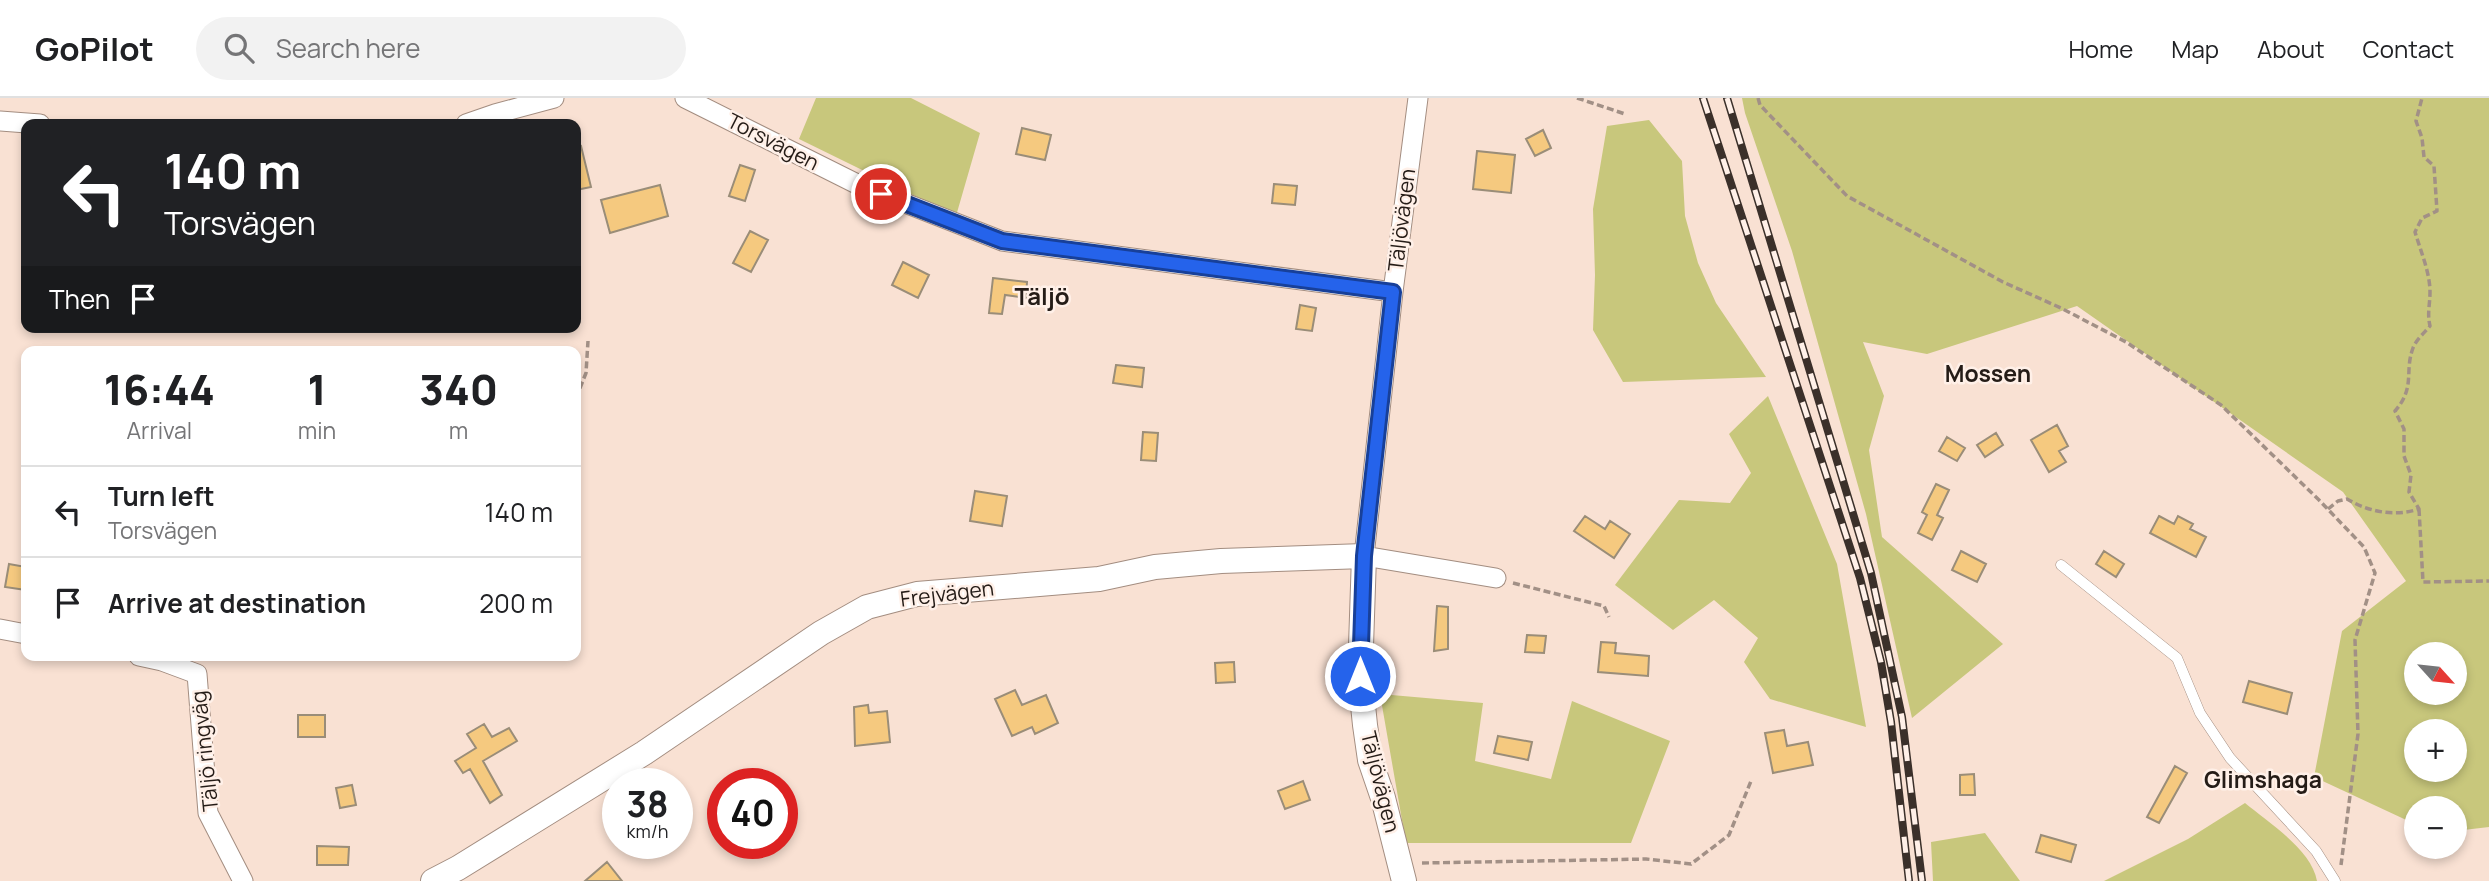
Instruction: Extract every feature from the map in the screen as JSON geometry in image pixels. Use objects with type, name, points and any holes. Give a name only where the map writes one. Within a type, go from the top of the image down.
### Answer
[{"type":"street","points":[[480,119],[554,98]]},
{"type":"street","name":"Torsvägen","points":[[685,98],[859,185],[1002,241],[1393,292]]},
{"type":"street","name":"Täljövägen","points":[[1402,872],[1384,798],[1370,760],[1360,676],[1364,556],[1393,292],[1418,98]]},
{"type":"street","points":[[0,121],[21,123]]},
{"type":"street","name":"Frejvägen","points":[[433,881],[458,869],[644,753],[821,634],[867,607],[917,594],[1099,579],[1155,567],[1221,561],[1364,556],[1496,578]]},
{"type":"street","points":[[0,629],[21,633]]},
{"type":"street","name":"Täljö ringväg","points":[[162,661],[197,674],[208,813],[243,881]]},
{"type":"lane","points":[[2061,565],[2177,658],[2200,713],[2230,758],[2316,851],[2335,881]]},
{"type":"path","points":[[1577,98],[1625,114]]},
{"type":"path","points":[[1758,98],[1760,105],[1847,196],[2003,282],[2061,308],[2136,349],[2221,405],[2364,547],[2375,573],[2355,639],[2358,734],[2340,870]]},
{"type":"path","points":[[2422,98],[2416,121],[2422,138],[2424,157],[2434,166],[2437,211],[2422,218],[2415,232],[2429,277],[2430,326],[2413,348],[2407,393],[2395,411],[2404,429],[2404,456],[2411,475],[2409,492],[2419,509],[2423,582],[2489,581]]},
{"type":"path","points":[[581,386],[586,373],[588,341]]},
{"type":"path","points":[[2328,510],[2338,501],[2347,499],[2360,507],[2384,513],[2405,514],[2419,509]]},
{"type":"path","points":[[1496,578],[1604,606],[1609,617]]},
{"type":"path","points":[[1402,872],[1466,861],[1646,859],[1691,864],[1729,835],[1751,781]]},
{"type":"shaded area","points":[[816,98],[911,98],[980,133],[956,216],[799,139]]},
{"type":"shaded area","points":[[1742,98],[2489,98],[2489,827],[2467,830],[2467,796],[2404,796],[2404,819],[2314,777],[2342,631],[2406,581],[2343,492],[2077,306],[1927,354],[1863,342],[1884,396],[1869,450],[1882,537],[2003,644],[1912,718],[1866,514],[1792,251]]},
{"type":"shaded area","points":[[1649,120],[1682,161],[1685,216],[1698,263],[1716,303],[1766,377],[1623,382],[1593,330],[1593,209],[1607,126]]},
{"type":"shaded area","points":[[1768,396],[1837,564],[1866,727],[1770,699],[1744,662],[1758,638],[1714,600],[1673,630],[1615,585],[1679,500],[1730,503],[1751,473],[1729,434]]},
{"type":"shaded area","points":[[1380,694],[1483,703],[1475,761],[1551,779],[1572,701],[1670,741],[1631,843],[1406,843]]},
{"type":"shaded area","points":[[2245,803],[2298,848],[2307,858],[2317,881],[2104,881],[2188,839]]},
{"type":"shaded area","points":[[1985,833],[2020,881],[1933,881],[1931,842]]},
{"type":"building","points":[[1022,128],[1051,135],[1045,160],[1016,154]]},
{"type":"building","points":[[1543,130],[1551,148],[1535,156],[1526,139]]},
{"type":"building","points":[[581,146],[591,187],[581,189]]},
{"type":"building","points":[[1477,151],[1515,155],[1511,193],[1473,189]]},
{"type":"building","points":[[740,165],[755,170],[745,201],[729,196]]},
{"type":"building","points":[[1274,184],[1297,186],[1295,205],[1272,203]]},
{"type":"building","points":[[660,185],[668,216],[610,233],[601,200]]},
{"type":"building","points":[[750,231],[768,240],[751,272],[733,263]]},
{"type":"building","points":[[903,262],[929,275],[918,298],[892,285]]},
{"type":"building","points":[[993,278],[1027,282],[1026,298],[1005,295],[1002,314],[989,313]]},
{"type":"building","points":[[1300,305],[1316,308],[1312,331],[1296,329]]},
{"type":"building","points":[[1116,365],[1144,368],[1142,387],[1113,383]]},
{"type":"building","points":[[2057,425],[2068,446],[2059,451],[2066,462],[2049,472],[2031,440]]},
{"type":"building","points":[[1143,432],[1158,433],[1156,461],[1141,460]]},
{"type":"building","points":[[1996,433],[2003,445],[1985,457],[1977,445]]},
{"type":"building","points":[[1947,437],[1965,448],[1957,461],[1939,451]]},
{"type":"building","points":[[1936,484],[1949,490],[1937,515],[1943,518],[1932,540],[1918,533],[1927,515],[1922,512]]},
{"type":"building","points":[[975,491],[1007,496],[1002,526],[970,521]]},
{"type":"building","points":[[1585,516],[1605,529],[1610,521],[1630,534],[1614,558],[1574,531]]},
{"type":"building","points":[[2159,516],[2174,524],[2178,516],[2193,524],[2190,529],[2206,537],[2196,557],[2150,533]]},
{"type":"building","points":[[1961,551],[1986,564],[1977,582],[1952,570]]},
{"type":"building","points":[[2104,551],[2124,564],[2116,577],[2096,564]]},
{"type":"building","points":[[9,564],[21,566],[21,589],[5,587]]},
{"type":"building","points":[[1437,606],[1448,607],[1448,649],[1434,651]]},
{"type":"building","points":[[1527,635],[1546,636],[1544,653],[1525,652]]},
{"type":"building","points":[[1601,642],[1616,643],[1615,653],[1649,656],[1648,676],[1598,672]]},
{"type":"building","points":[[1234,662],[1235,682],[1216,683],[1215,663]]},
{"type":"building","points":[[2249,681],[2292,693],[2287,714],[2243,702]]},
{"type":"building","points":[[1015,690],[1022,705],[1046,695],[1058,723],[1035,734],[1032,727],[1012,736],[995,699]]},
{"type":"building","points":[[868,705],[869,713],[887,711],[890,742],[855,746],[854,707]]},
{"type":"building","points":[[298,715],[325,715],[325,737],[298,737]]},
{"type":"building","points":[[484,724],[492,737],[509,728],[517,741],[483,761],[502,795],[490,803],[470,769],[463,773],[455,761],[476,748],[467,734]]},
{"type":"building","points":[[1784,730],[1787,746],[1808,742],[1813,765],[1773,773],[1765,733]]},
{"type":"building","points":[[1498,736],[1532,742],[1528,760],[1494,753]]},
{"type":"building","points":[[2175,766],[2187,773],[2159,823],[2147,817]]},
{"type":"building","points":[[1974,774],[1975,795],[1960,795],[1960,775]]},
{"type":"building","points":[[1303,781],[1310,800],[1285,809],[1278,791]]},
{"type":"building","points":[[352,785],[356,805],[340,808],[336,788]]},
{"type":"building","points":[[2041,835],[2076,845],[2071,862],[2036,852]]},
{"type":"building","points":[[317,846],[349,847],[348,865],[317,865]]},
{"type":"building","points":[[607,862],[622,881],[585,881]]},
{"type":"railway","points":[[1703,98],[1860,578],[1881,662],[1891,722],[1909,881]]},
{"type":"railway","points":[[1727,98],[1871,573],[1902,717],[1922,881]]},
{"type":"district","name":"Täljö","points":[[1042,297]]},
{"type":"district","name":"Mossen","points":[[1988,374]]},
{"type":"district","name":"Glimshaga","points":[[2263,780]]},
{"type":"route","points":[[881,194],[1002,241],[1393,292],[1364,556],[1360,676]]}]
